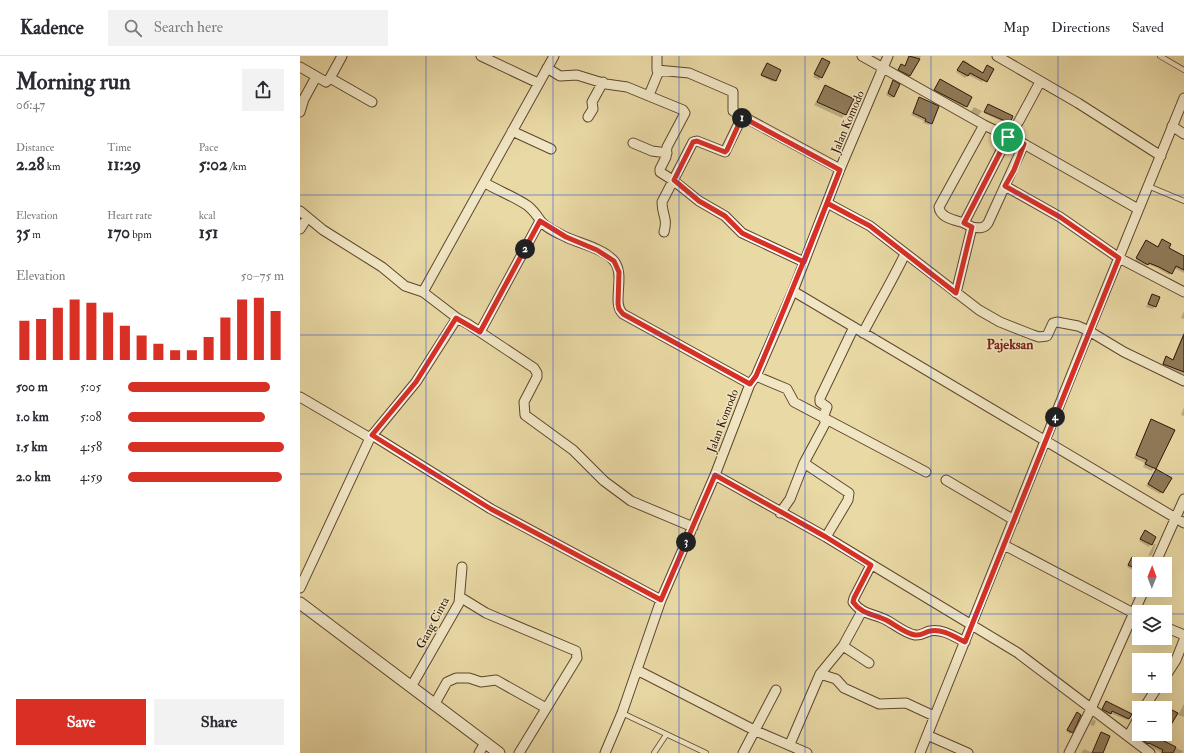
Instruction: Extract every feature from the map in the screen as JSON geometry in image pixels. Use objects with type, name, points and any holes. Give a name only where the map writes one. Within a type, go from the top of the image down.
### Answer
[{"type":"street","points":[[300,67],[326,82],[330,78],[342,56]]},
{"type":"street","points":[[481,56],[538,83]]},
{"type":"street","points":[[423,292],[485,183],[554,56]]},
{"type":"street","points":[[657,56],[656,69],[659,72]]},
{"type":"street","points":[[862,56],[984,125],[1024,144],[1138,209]]},
{"type":"street","name":"Jalan Komodo","points":[[605,753],[622,713],[661,600],[715,475],[753,380],[793,291],[840,170],[888,56]]},
{"type":"street","points":[[997,56],[1040,82],[1078,102],[1161,156]]},
{"type":"street","points":[[547,68],[560,76],[577,75],[649,95],[685,112],[667,147],[667,152],[660,170],[699,201],[725,216],[742,233],[804,262]]},
{"type":"street","points":[[649,95],[659,72]]},
{"type":"street","points":[[659,72],[689,73],[733,92],[734,96],[732,110],[742,117],[840,170]]},
{"type":"street","points":[[300,112],[304,99],[316,77]]},
{"type":"street","points":[[330,78],[372,102]]},
{"type":"street","points":[[588,117],[593,109],[592,102],[603,82]]},
{"type":"street","points":[[956,293],[968,225],[1008,137],[1019,121],[1040,82]]},
{"type":"street","points":[[920,753],[1184,98]]},
{"type":"street","points":[[664,232],[666,219],[662,209],[662,202],[693,142],[697,141],[725,152],[742,117]]},
{"type":"street","points":[[984,125],[939,207],[940,212],[944,215],[968,225],[986,227],[1014,170],[1024,144]]},
{"type":"street","points":[[1172,126],[1184,134]]},
{"type":"street","points":[[512,131],[551,149]]},
{"type":"street","points":[[633,143],[652,151],[667,152]]},
{"type":"street","points":[[485,183],[528,206],[538,214],[540,221],[566,237],[597,250],[614,261],[619,272],[618,304],[619,309],[623,314],[753,380],[787,389],[794,402],[926,472]]},
{"type":"street","points":[[1005,186],[1060,217],[1119,258],[1184,292]]},
{"type":"street","points":[[827,203],[870,226],[905,254],[918,261],[956,293],[992,318],[1039,337],[1047,336],[1053,323],[1061,322],[1089,331],[1124,352],[1184,381]]},
{"type":"street","points":[[300,211],[307,218],[382,267],[406,286],[423,292],[456,318],[480,332],[536,370],[537,376],[524,402],[524,412],[529,418],[573,450],[604,481],[631,501],[693,527]]},
{"type":"street","points":[[300,229],[307,218]]},
{"type":"street","points":[[480,332],[540,221]]},
{"type":"street","points":[[863,332],[905,254]]},
{"type":"street","points":[[793,291],[1180,521]]},
{"type":"street","points":[[300,588],[371,437],[416,382],[456,318]]},
{"type":"street","points":[[780,513],[790,499],[804,463],[825,419],[827,407],[820,402],[820,398],[854,327]]},
{"type":"street","points":[[300,397],[371,437],[491,509],[661,600]]},
{"type":"street","points":[[804,463],[849,493],[848,500],[826,537]]},
{"type":"street","points":[[715,475],[780,513],[826,537],[1018,653],[1091,709],[1129,735],[1150,753]]},
{"type":"street","points":[[946,480],[1014,520]]},
{"type":"street","points":[[1159,557],[1180,521],[1184,499]]},
{"type":"street","points":[[1004,545],[1132,613]]},
{"type":"street","points":[[871,565],[853,602],[862,610],[872,616],[887,620],[904,631],[915,635],[920,636],[930,630],[936,630],[965,642]]},
{"type":"street","name":"Gang Cinta","points":[[411,687],[459,603],[462,567]]},
{"type":"street","points":[[460,597],[486,613],[576,651],[577,658],[519,753]]},
{"type":"street","points":[[300,603],[499,753]]},
{"type":"street","points":[[790,744],[820,674],[843,646],[862,610]]},
{"type":"street","points":[[1069,753],[1132,623]]},
{"type":"street","points":[[1172,630],[1184,635]]},
{"type":"street","points":[[1172,666],[1184,640]]},
{"type":"street","points":[[843,646],[869,664]]},
{"type":"street","points":[[637,670],[756,730],[790,744],[807,753]]},
{"type":"street","points":[[820,674],[836,679],[844,688],[879,704],[906,703],[934,716]]},
{"type":"street","points":[[434,705],[447,682],[456,678],[469,678],[481,682],[496,680],[546,708]]},
{"type":"street","points":[[743,753],[776,690]]},
{"type":"street","points":[[1129,735],[1132,730]]},
{"type":"street","points":[[927,735],[968,753]]},
{"type":"street","points":[[479,753],[485,743]]},
{"type":"lane","points":[[1160,56],[1184,70]]},
{"type":"lane","points":[[1148,186],[1184,201]]},
{"type":"lane","points":[[622,713],[706,753]]},
{"type":"lane","points":[[654,753],[666,735]]},
{"type":"building","points":[[909,56],[920,59],[910,76],[898,70],[901,64],[905,66]]},
{"type":"building","points":[[822,58],[830,62],[822,78],[814,74]]},
{"type":"building","points":[[963,61],[983,73],[987,65],[994,69],[987,82],[970,73],[968,76],[957,70]]},
{"type":"building","points":[[767,63],[781,70],[776,81],[761,75]]},
{"type":"building","points":[[940,79],[972,97],[967,107],[934,90]]},
{"type":"building","points":[[893,80],[900,84],[894,97],[888,93]]},
{"type":"building","points":[[825,85],[854,99],[846,115],[817,102]]},
{"type":"building","points":[[919,97],[939,106],[932,124],[925,121],[926,119],[913,113]]},
{"type":"building","points":[[988,104],[1013,116],[1010,123],[984,112]]},
{"type":"building","points":[[1162,239],[1171,244],[1169,248],[1184,256],[1184,270],[1176,266],[1172,274],[1149,263],[1148,265],[1136,258],[1146,240],[1158,247]]},
{"type":"building","points":[[1152,294],[1160,297],[1156,307],[1148,304]]},
{"type":"building","points":[[1184,334],[1184,372],[1163,364],[1166,356],[1173,360]]},
{"type":"building","points":[[1151,419],[1175,430],[1156,469],[1145,464],[1147,460],[1136,455]]},
{"type":"building","points":[[1156,469],[1172,478],[1163,493],[1148,484]]},
{"type":"building","points":[[1145,530],[1156,537],[1152,545],[1140,539]]},
{"type":"building","points":[[1132,557],[1132,567],[1128,565]]},
{"type":"building","points":[[1106,701],[1132,714],[1129,719],[1112,711],[1111,714],[1102,709]]},
{"type":"building","points":[[1172,710],[1178,713],[1172,723]]},
{"type":"building","points":[[1077,712],[1081,715],[1073,733],[1067,730]]},
{"type":"building","points":[[1101,732],[1110,736],[1103,753],[1092,753]]},
{"type":"building","points":[[1144,741],[1164,741],[1176,747],[1173,753],[1162,753],[1163,750],[1149,743],[1148,744]]},
{"type":"district","name":"Pajeksan","points":[[1010,344]]},
{"type":"route","points":[[1008,137],[964,223],[972,227],[960,271],[956,293],[918,261],[905,254],[876,230],[870,226],[827,203],[804,262],[742,233],[734,223],[725,216],[690,195],[674,180],[693,142],[697,141],[720,152],[725,152],[742,117],[840,170],[804,262],[793,291],[756,376],[750,384],[623,314],[620,311],[618,304],[619,272],[614,261],[605,254],[566,237],[549,228],[540,221],[480,332],[456,318],[416,382],[387,415],[372,435],[491,509],[661,600],[715,475],[780,513],[826,537],[871,565],[854,598],[853,602],[856,607],[872,616],[887,620],[904,631],[915,635],[920,636],[930,630],[936,630],[944,632],[965,642],[1119,258],[1046,208],[1005,186],[1014,170],[1024,144],[1008,137]]}]
